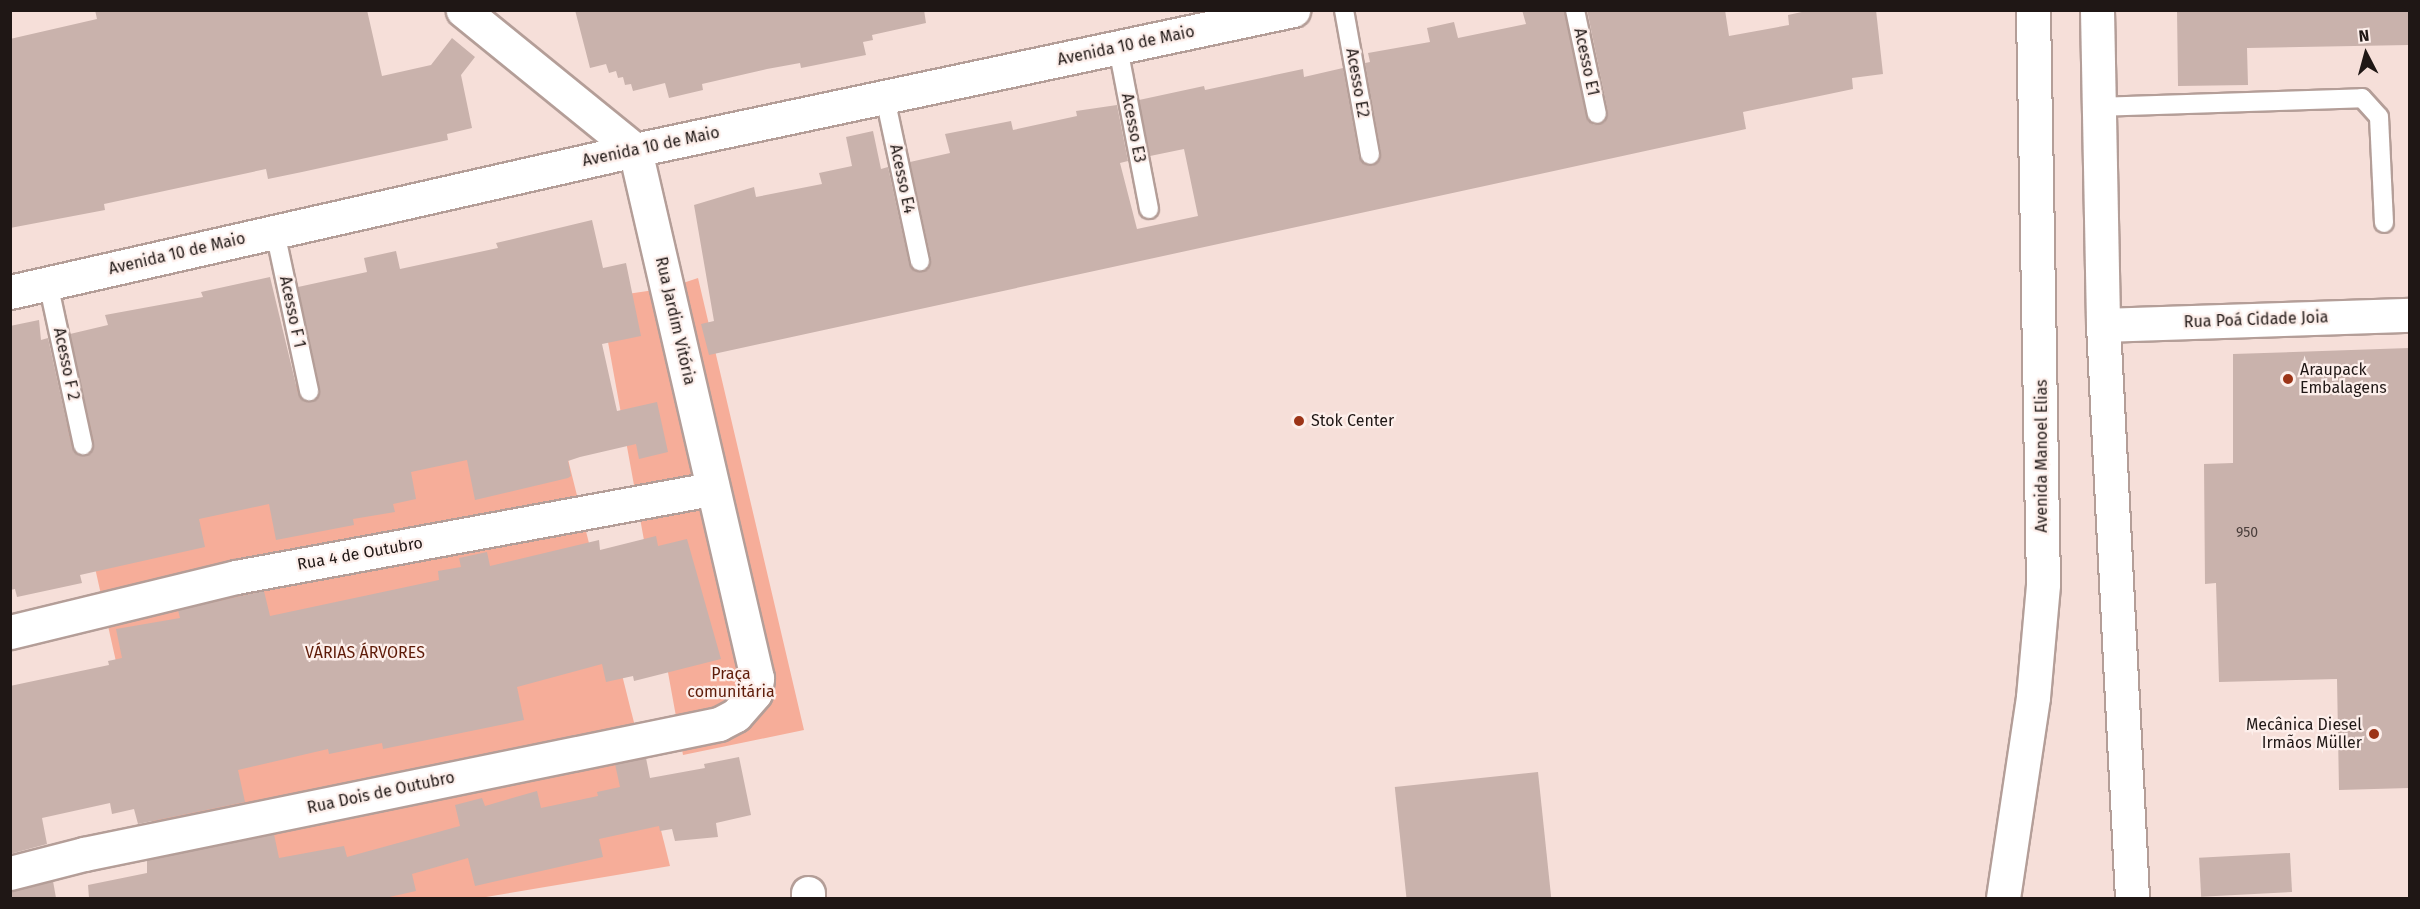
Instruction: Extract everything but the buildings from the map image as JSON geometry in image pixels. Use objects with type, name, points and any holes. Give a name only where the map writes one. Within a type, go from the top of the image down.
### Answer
[{"type":"street","points":[[463,10],[635,150]]},
{"type":"street","name":"Avenida 10 de Maio","points":[[10,292],[635,150],[1293,10]]},
{"type":"street","name":"Avenida Manoel Elias","points":[[2003,898],[2033,697],[2043,584],[2033,10]]},
{"type":"street","points":[[2097,10],[2096,106],[2103,325],[2132,898]]},
{"type":"street","name":"Rua Jardim Vitória","points":[[635,150],[757,678],[747,706]]},
{"type":"street","name":"Rua Poá Cidade Joia","points":[[2103,325],[2409,315]]},
{"type":"street","name":"Rua 4 de Outubro","points":[[10,632],[236,577],[713,489]]},
{"type":"street","name":"Rua Dois de Outubro","points":[[10,873],[84,854],[719,724],[747,706]]},
{"type":"lane","name":"Acesso E2","points":[[1344,10],[1370,155]]},
{"type":"lane","name":"Acesso E1","points":[[1575,10],[1597,114]]},
{"type":"lane","name":"Acesso E3","points":[[1118,48],[1149,208]]},
{"type":"lane","name":"Acesso E4","points":[[885,98],[920,261]]},
{"type":"lane","points":[[2096,106],[2361,98],[2379,117],[2384,223]]},
{"type":"lane","name":"Acesso F 1","points":[[275,232],[309,392]]},
{"type":"lane","name":"Acesso F 2","points":[[48,283],[84,445]]},
{"type":"green space","name":"Praça comunitária","points":[[698,278],[804,730],[683,755],[600,298],[668,288]]},
{"type":"green space","name":"VÁRIAS ÁRVORES","points":[[539,344],[670,866],[480,898],[169,898],[63,425]]},
{"type":"place","name":"Araupack Embalagens","points":[[2288,379]]},
{"type":"place","name":"Stok Center","points":[[1299,421]]},
{"type":"place","name":"Mecânica Diesel Irmãos Müller","points":[[2374,734]]}]
